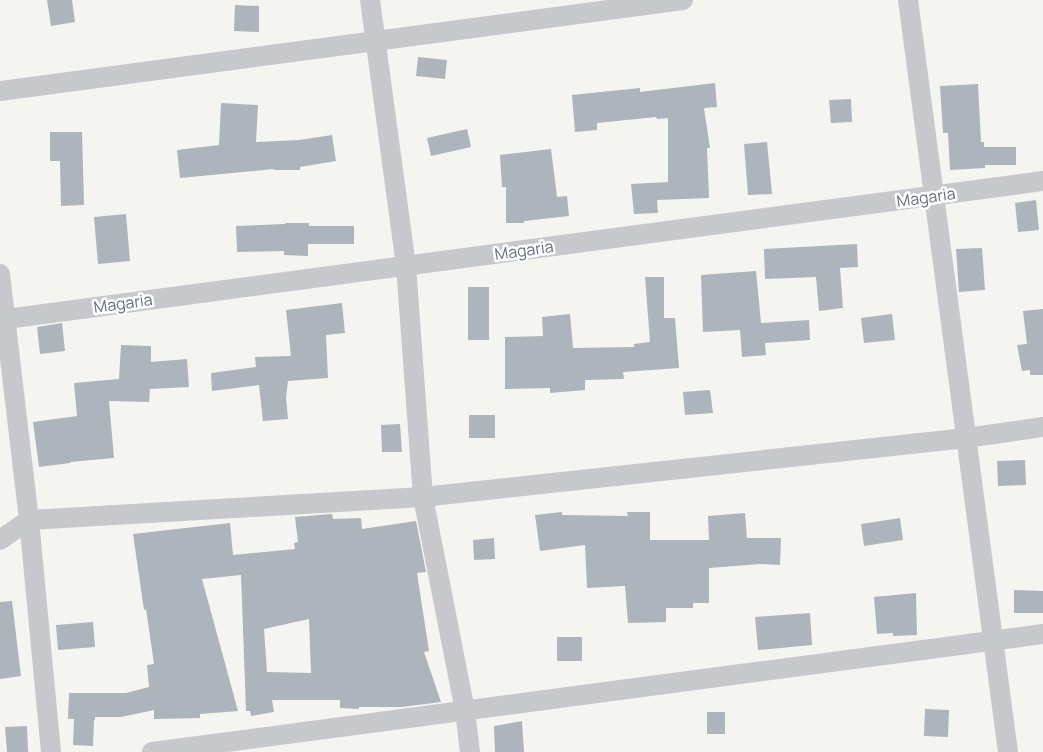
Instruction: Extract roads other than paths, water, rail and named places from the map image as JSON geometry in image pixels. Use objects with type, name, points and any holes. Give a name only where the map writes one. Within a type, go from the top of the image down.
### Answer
[{"type":"street","points":[[370,0],[406,266],[423,497],[465,711],[470,752]]},
{"type":"street","points":[[0,91],[683,0]]},
{"type":"street","points":[[908,0],[1008,752]]},
{"type":"street","name":"Magaria","points":[[6,319],[1043,181]]},
{"type":"street","points":[[0,274],[29,520],[51,752]]},
{"type":"street","points":[[0,540],[29,520],[423,497],[966,438],[1043,427]]},
{"type":"street","points":[[152,752],[1043,634]]}]
